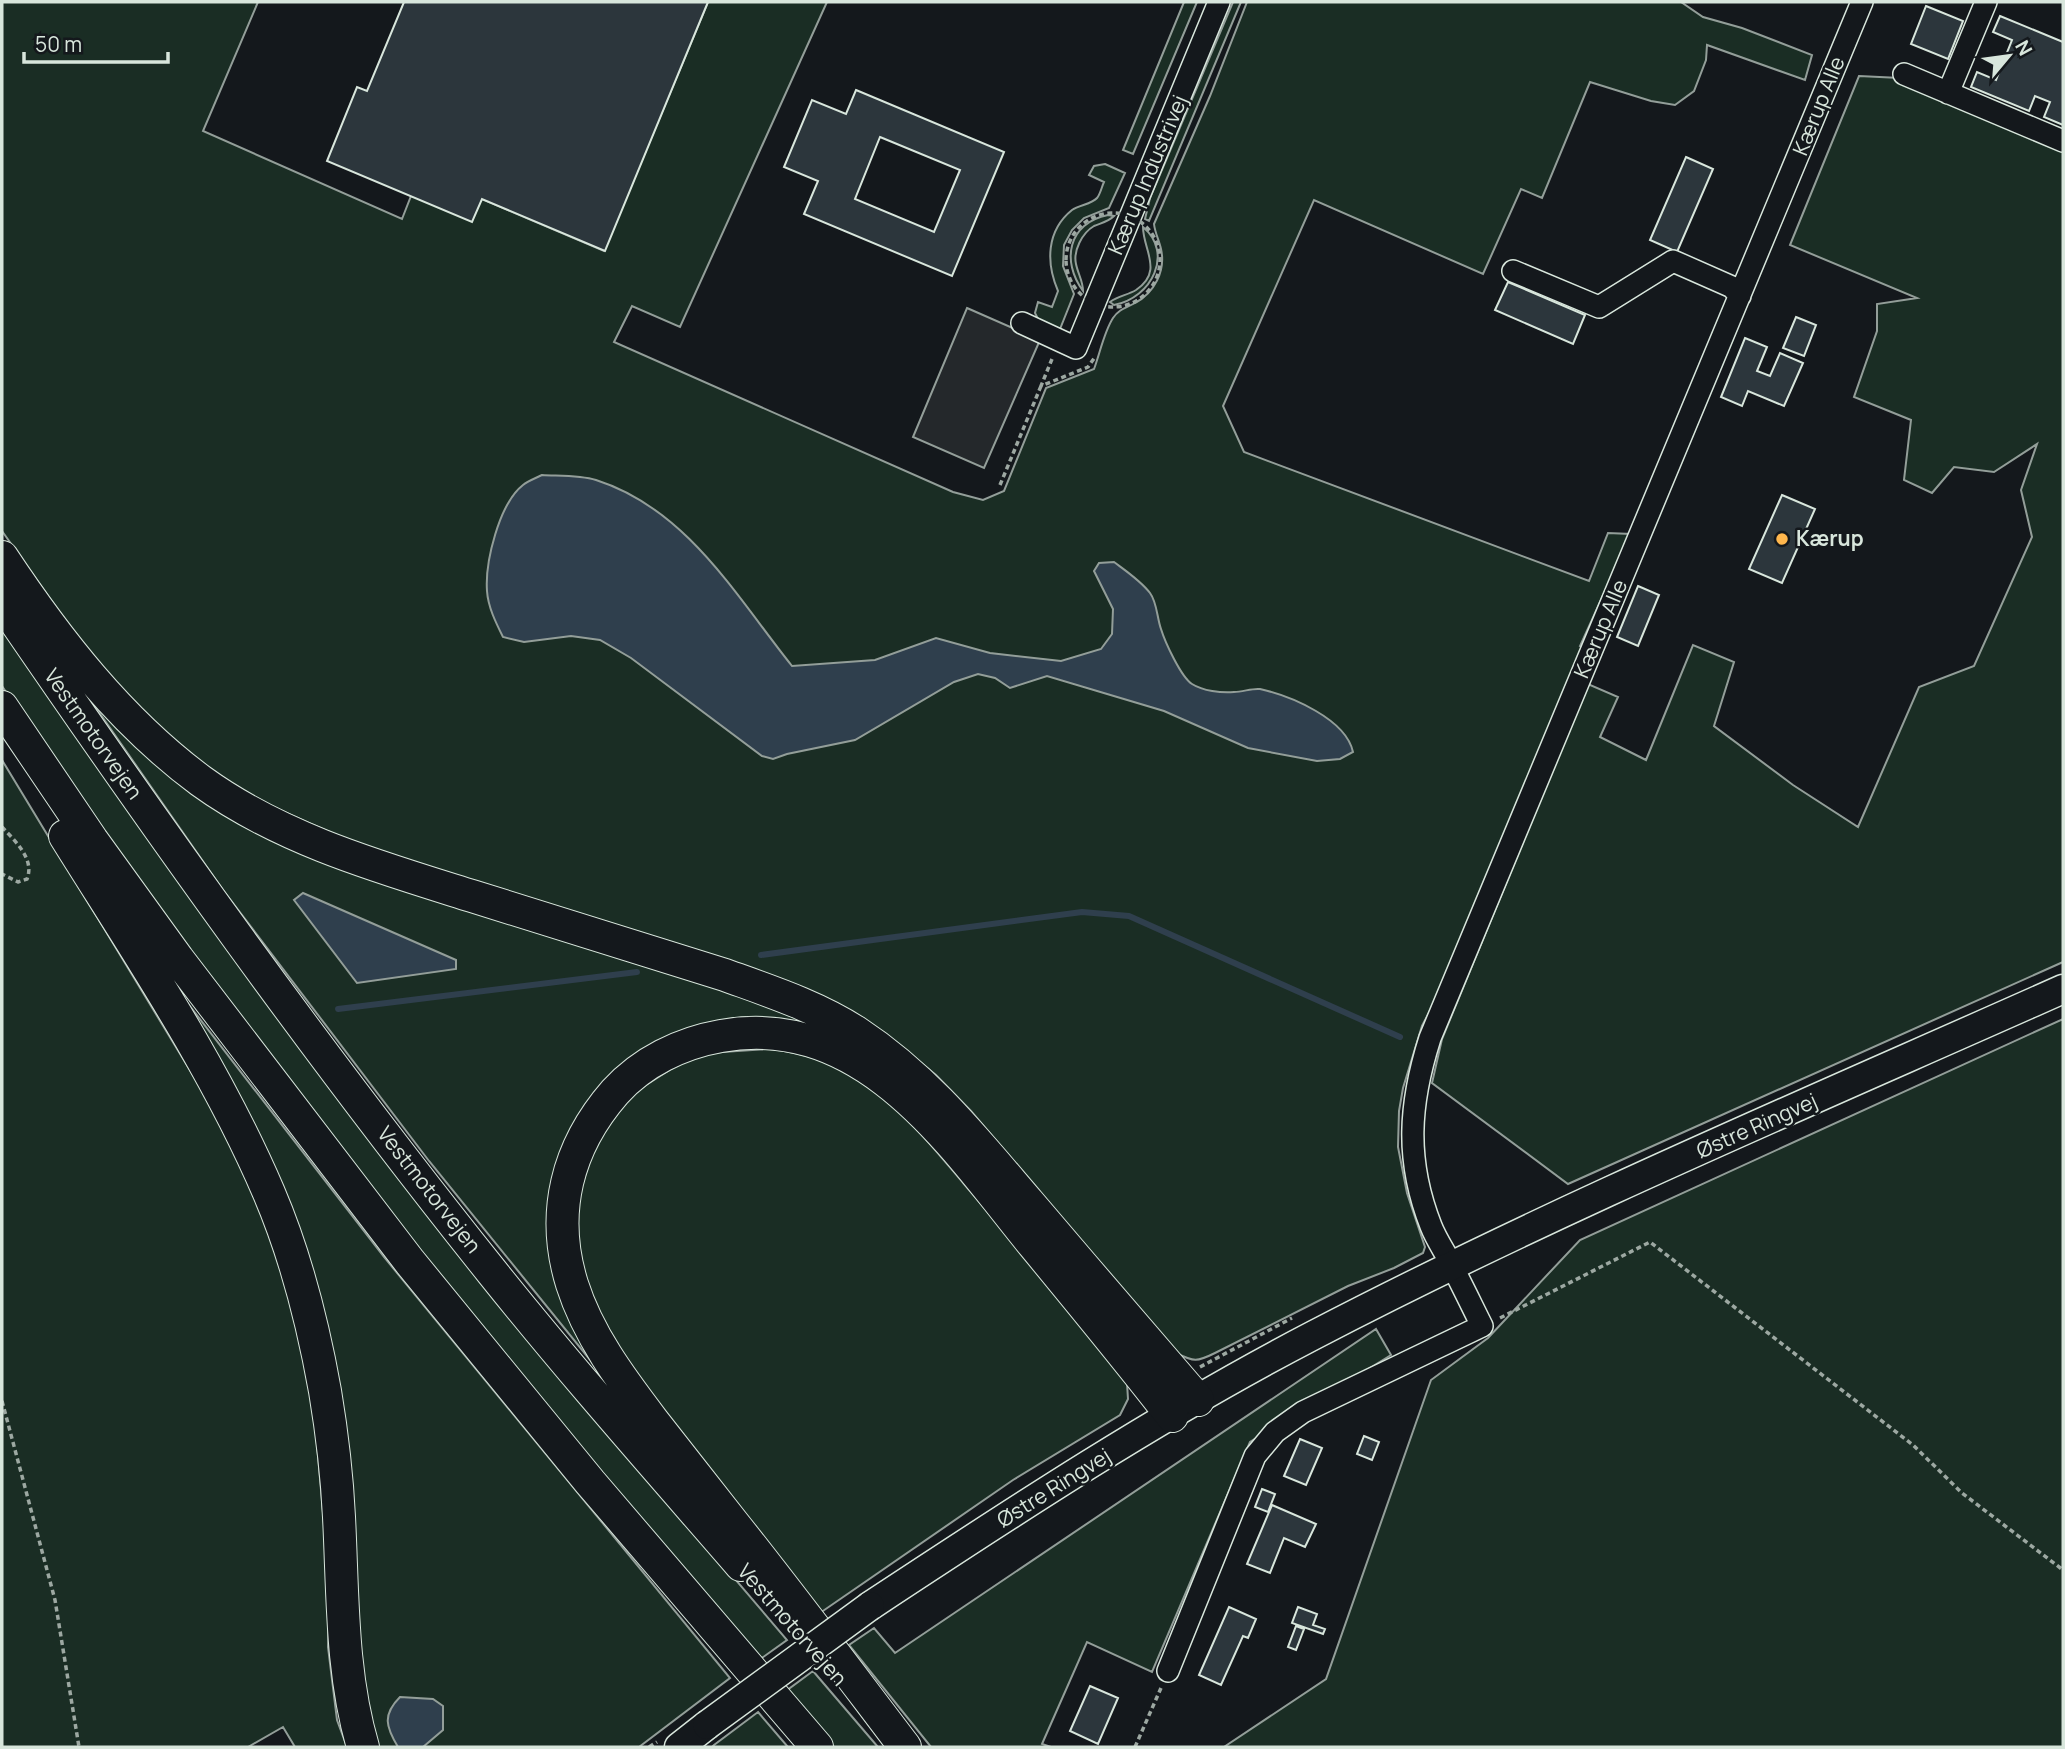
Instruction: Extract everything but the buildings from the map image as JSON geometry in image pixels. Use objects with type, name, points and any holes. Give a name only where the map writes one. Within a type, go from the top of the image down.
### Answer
[{"type":"highway","points":[[2,557],[93,681],[124,714],[171,757],[249,811],[359,861],[747,983],[812,1008],[877,1046],[939,1098],[1199,1400]]},
{"type":"highway","name":"Vestmotorvejen","points":[[2,602],[108,757],[278,992],[492,1272],[654,1466],[896,1747]]},
{"type":"highway","points":[[2,707],[92,840],[170,948],[410,1262],[590,1482],[817,1747]]},
{"type":"highway","points":[[2,734],[207,1066],[240,1128],[286,1239],[315,1339],[328,1415],[337,1488],[346,1665],[363,1747]]},
{"type":"highway","points":[[905,1747],[630,1390],[590,1328],[571,1281],[563,1238],[562,1214],[573,1161],[583,1136],[601,1109],[619,1088],[647,1064],[679,1048],[708,1038],[766,1032],[807,1040],[845,1054],[890,1083],[945,1136],[1172,1416]]},
{"type":"main road","name":"Østre Ringvej","points":[[679,1747],[870,1606],[1025,1504],[1310,1337],[1452,1264],[2063,989]]},
{"type":"street","name":"Kærup Industrivej","points":[[1022,323],[1076,348],[1219,2]]},
{"type":"street","name":"Kærup Alle","points":[[1452,1264],[1432,1228],[1415,1167],[1413,1102],[1430,1038],[1862,2]]},
{"type":"street","points":[[1948,93],[1986,2]]},
{"type":"street","points":[[1904,74],[2063,141]]},
{"type":"street","points":[[1513,271],[1599,307],[1673,261],[1732,286],[1740,296]]},
{"type":"street","points":[[1168,1671],[1255,1456],[1275,1432],[1303,1412],[1482,1326],[1452,1264]]},
{"type":"path","points":[[1000,485],[1041,386]]},
{"type":"path","points":[[2,827],[27,858],[31,870],[27,879],[18,882],[2,874]]},
{"type":"path","points":[[1482,1326],[1650,1242],[1913,1445],[1962,1493],[2063,1570]]},
{"type":"path","points":[[2,1402],[55,1600],[79,1747]]},
{"type":"path","points":[[1135,1747],[1168,1671]]},
{"type":"green space","points":[[2,2],[258,2],[203,131],[402,219],[411,196],[482,199],[604,251],[708,2],[827,2],[680,327],[632,306],[614,342],[953,492],[983,500],[1004,491],[1046,388],[1094,369],[1113,318],[1142,299],[1157,280],[1162,257],[1154,224],[1210,96],[1247,2],[1681,2],[1703,17],[1742,28],[1812,55],[1805,80],[1707,45],[1706,60],[1694,91],[1675,105],[1651,101],[1590,82],[1542,198],[1521,189],[1483,274],[1314,200],[1223,406],[1244,452],[1589,581],[1608,533],[1631,534],[1580,646],[1587,650],[1457,959],[1422,1026],[1403,1088],[1398,1147],[1407,1193],[1425,1247],[1423,1253],[1348,1286],[1209,1356],[1196,1360],[1187,1358],[1176,1353],[971,1111],[936,1075],[896,1043],[354,843],[249,796],[167,738],[92,658],[2,531]]},
{"type":"green space","points":[[1184,2],[1197,2],[1133,154],[1123,150]]},
{"type":"green space","points":[[1233,2],[1241,2],[1149,221],[1145,219],[1150,198]]},
{"type":"green space","points":[[1859,76],[1900,78],[2063,152],[2063,962],[1568,1184],[1432,1083],[1442,1039],[1588,684],[1618,697],[1600,737],[1646,760],[1693,645],[1734,662],[1714,726],[1793,785],[1858,827],[1919,687],[1974,666],[2032,537],[2021,490],[2037,444],[1994,472],[1954,467],[1932,493],[1904,480],[1911,420],[1854,397],[1877,331],[1877,304],[1917,298],[1790,245]]},
{"type":"green space","points":[[1105,164],[1125,173],[1109,208],[1084,218],[1072,230],[1064,245],[1063,266],[1074,294],[1060,329],[1039,321],[1035,313],[1038,302],[1052,307],[1058,291],[1050,259],[1053,237],[1063,218],[1072,210],[1098,197],[1104,182],[1089,175],[1094,166]]},
{"type":"green space","points":[[1108,215],[1114,216],[1090,229],[1077,248],[1075,259],[1083,291],[1072,268],[1072,245],[1084,226]]},
{"type":"green space","points":[[1143,227],[1157,249],[1154,273],[1139,294],[1114,305],[1110,302],[1136,290],[1149,275],[1150,260]]},
{"type":"green space","points":[[2,628],[625,1450],[787,1640],[759,1660],[564,1433],[245,1030],[82,805],[2,686]]},
{"type":"green space","points":[[73,675],[216,800],[801,1011],[842,1044],[646,1057],[553,1210],[638,1419],[429,1161],[223,890]]},
{"type":"green space","points":[[2,760],[222,1123],[261,1208],[285,1278],[305,1358],[316,1433],[329,1581],[328,1647],[337,1720],[347,1747],[295,1747],[283,1727],[248,1747],[2,1747]]},
{"type":"green space","points":[[172,983],[384,1257],[730,1678],[639,1747],[375,1747],[362,1703],[329,1357]]},
{"type":"green space","points":[[2063,1019],[2063,1747],[1224,1747],[1326,1679],[1431,1380],[1488,1338],[1580,1240]]},
{"type":"green space","points":[[741,1046],[783,1051],[823,1061],[866,1084],[897,1109],[1026,1258],[1127,1383],[1128,1399],[1120,1415],[1013,1480],[820,1613],[635,1376],[587,1291],[578,1251],[575,1208],[595,1144],[632,1094],[679,1064],[707,1053]]},
{"type":"green space","points":[[1376,1329],[1391,1355],[1250,1442],[1152,1672],[1087,1642],[1042,1744],[1051,1747],[931,1747],[849,1645],[874,1628],[895,1653]]},
{"type":"green space","points":[[813,1671],[878,1747],[834,1747],[786,1691]]},
{"type":"green space","points":[[758,1712],[788,1747],[712,1747],[714,1745]]},
{"type":"shaded area","points":[[967,308],[1040,340],[984,468],[913,437]]},
{"type":"water","points":[[542,475],[576,476],[596,480],[628,493],[657,511],[707,558],[792,666],[875,660],[936,638],[990,653],[1061,661],[1101,649],[1112,634],[1113,609],[1094,571],[1099,563],[1114,562],[1150,593],[1170,650],[1183,674],[1192,684],[1218,692],[1260,689],[1287,697],[1329,719],[1348,740],[1353,752],[1340,759],[1317,761],[1248,748],[1164,711],[1047,676],[1010,688],[995,678],[978,674],[954,682],[855,740],[773,759],[762,756],[631,658],[600,640],[571,636],[524,642],[503,637],[488,597],[487,579],[491,550],[501,519],[514,494]]},
{"type":"water","points":[[303,893],[456,960],[456,969],[357,983],[294,900]]},
{"type":"water","points":[[400,1697],[433,1699],[443,1706],[443,1730],[423,1747],[398,1747],[391,1733],[388,1715]]},
{"type":"waterway","points":[[761,955],[1082,912],[1129,916],[1400,1037]]},
{"type":"waterway","points":[[338,1009],[637,972]]},
{"type":"place","name":"Kærup","points":[[1782,539]]}]
